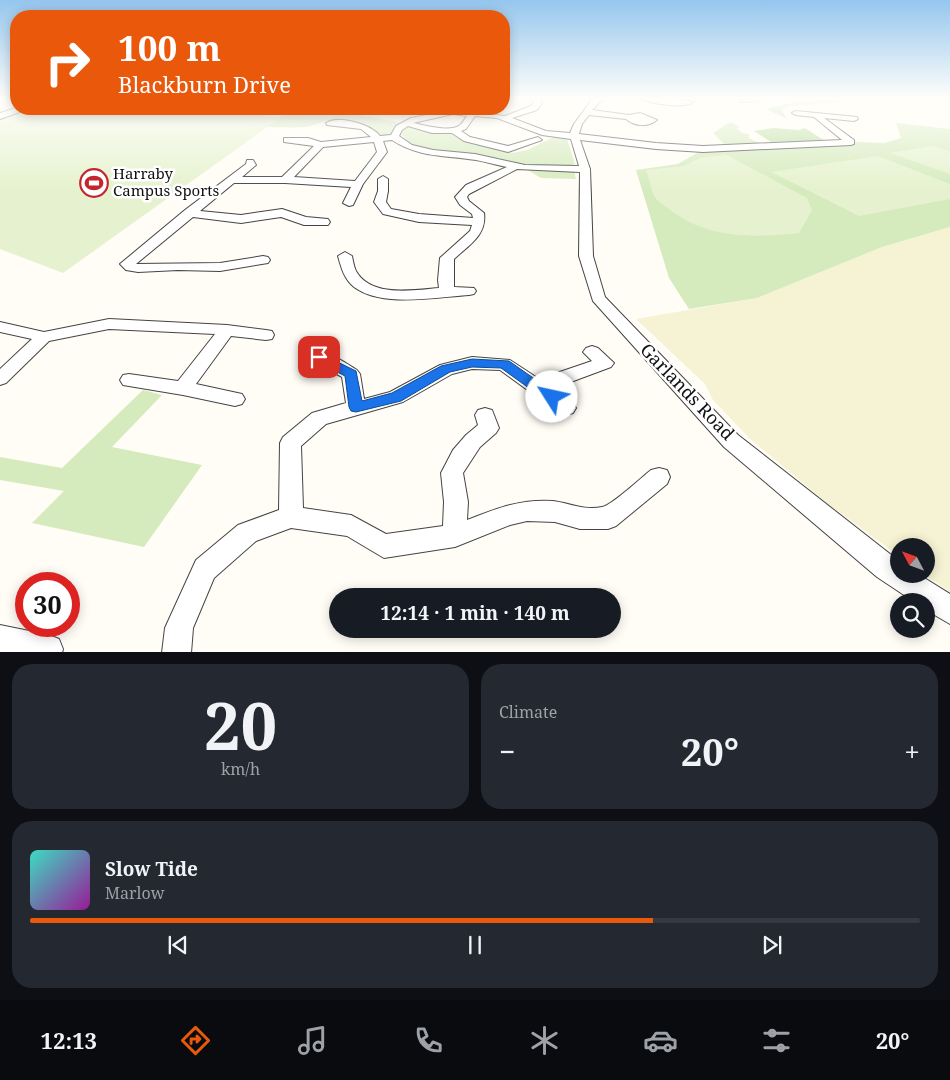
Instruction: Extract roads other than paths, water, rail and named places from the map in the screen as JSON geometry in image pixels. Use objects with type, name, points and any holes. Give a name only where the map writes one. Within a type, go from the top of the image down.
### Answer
[{"type":"street","points":[[349,203],[358,184],[382,152],[379,139],[374,131],[366,128]]},
{"type":"street","points":[[394,137],[399,128]]},
{"type":"street","points":[[426,128],[454,131],[472,140],[508,149],[538,140]]},
{"type":"street","points":[[454,131],[460,128]]},
{"type":"street","points":[[533,128],[542,132],[656,146],[703,149],[852,142],[832,128]]},
{"type":"street","points":[[574,135],[576,128]]},
{"type":"street","name":"Garlands Road","points":[[574,135],[584,169],[586,256],[598,298],[732,441],[886,568],[950,610]]},
{"type":"street","points":[[287,140],[308,141],[320,145],[394,137],[409,147],[420,150],[475,157],[515,166],[584,169]]},
{"type":"street","points":[[285,180],[320,145]]},
{"type":"street","points":[[250,162],[251,165],[127,264],[138,268],[178,266],[220,267],[263,260]]},
{"type":"street","points":[[446,292],[447,258],[476,232],[479,222],[478,213],[464,203],[461,197],[463,193],[475,185],[504,174],[515,166]]},
{"type":"street","points":[[383,179],[380,202],[387,212],[419,218],[479,222]]},
{"type":"street","points":[[231,180],[285,180],[358,184]]},
{"type":"street","points":[[189,213],[240,219],[282,213],[304,221],[324,222]]},
{"type":"street","points":[[344,256],[353,279],[374,291],[398,295],[469,291]]},
{"type":"street","points":[[0,327],[44,336],[109,324],[228,330],[266,335]]},
{"type":"street","points":[[183,388],[228,330]]},
{"type":"street","points":[[0,379],[44,336]]},
{"type":"street","points":[[537,387],[605,363],[592,352]]},
{"type":"street","points":[[319,357],[351,374],[356,407]]},
{"type":"street","points":[[291,517],[290,443],[319,418],[396,397],[446,369],[472,363],[504,364],[566,408]]},
{"type":"street","points":[[129,380],[183,388],[235,399]]},
{"type":"street","points":[[455,536],[456,502],[452,473],[461,456],[473,441],[489,428],[485,414]]},
{"type":"street","points":[[176,652],[178,628],[205,569],[248,533],[291,517],[351,526],[384,546],[455,536],[508,515],[527,511],[555,512],[580,518],[608,518],[659,478]]},
{"type":"street","points":[[0,639],[49,649]]},
{"type":"place","name":"Harraby Campus Sports","points":[[94,183]]}]
